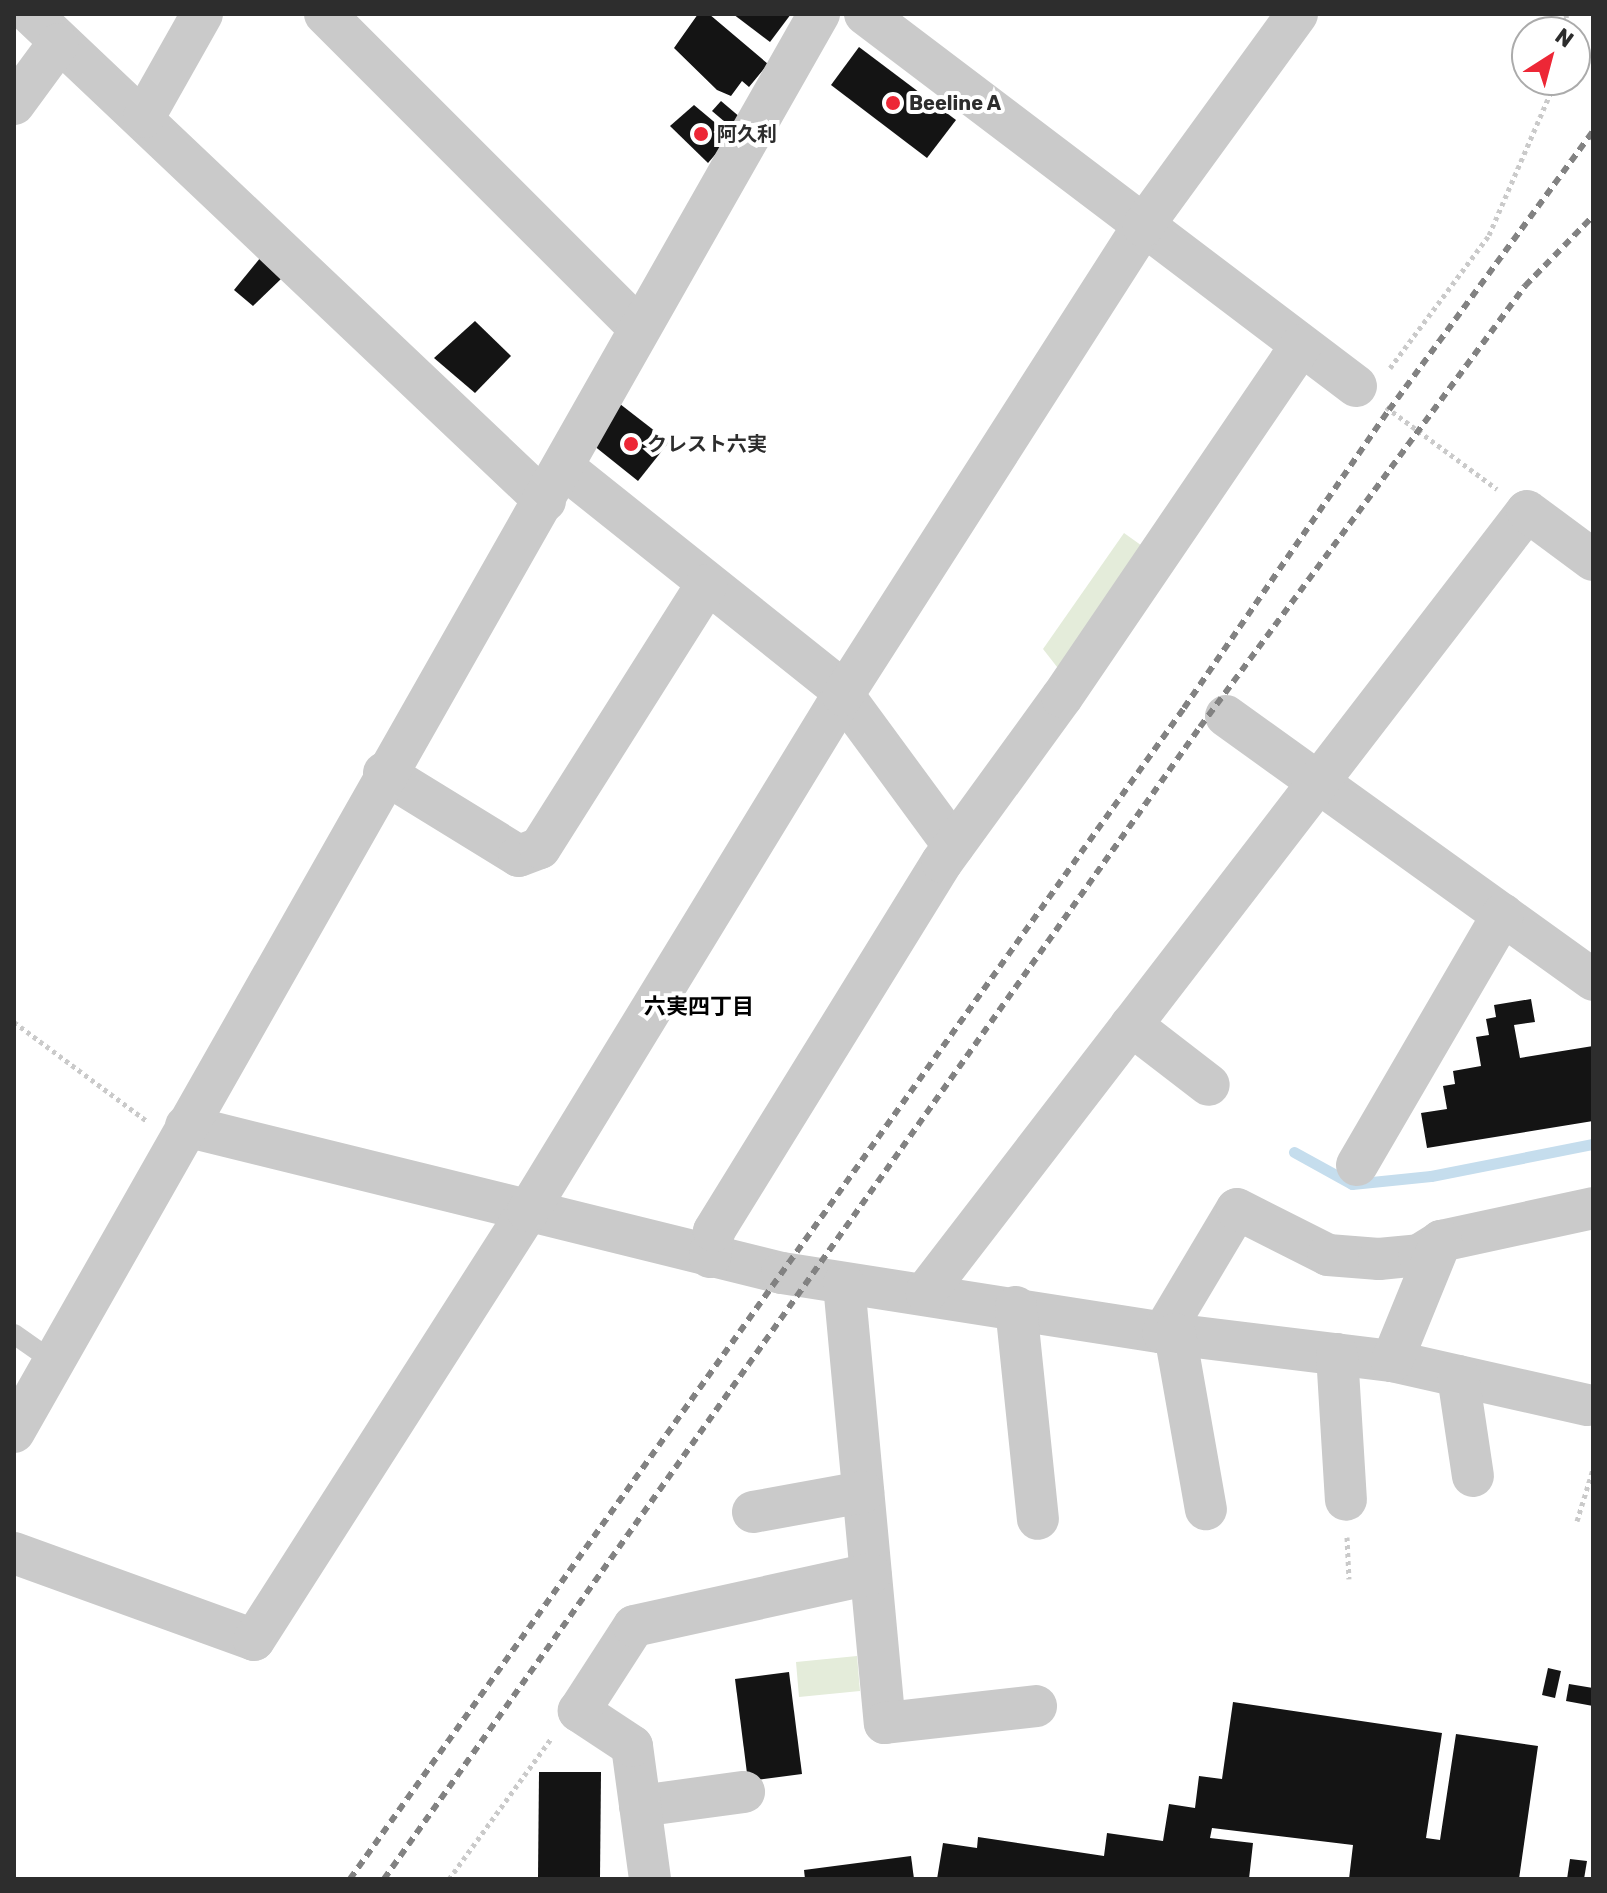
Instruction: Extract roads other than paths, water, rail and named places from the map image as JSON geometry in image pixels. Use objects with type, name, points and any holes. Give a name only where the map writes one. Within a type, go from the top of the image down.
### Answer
[{"type":"street","points":[[31,14],[58,44],[144,117],[554,485],[706,585],[844,693],[954,846]]},
{"type":"street","points":[[144,117],[202,14]]},
{"type":"street","points":[[325,14],[639,328]]},
{"type":"street","points":[[14,1432],[384,773],[554,485],[639,328],[819,14]]},
{"type":"street","points":[[865,14],[1301,345],[1370,381]]},
{"type":"street","points":[[14,1553],[254,1640],[528,1211],[844,693],[1143,226],[1297,14]]},
{"type":"street","points":[[14,104],[58,44]]},
{"type":"street","points":[[710,1257],[714,1231],[954,846],[1062,697],[1301,345]]},
{"type":"street","points":[[926,1292],[1322,783],[1527,511],[1588,548]]},
{"type":"street","points":[[384,773],[519,856],[540,848],[706,585]]},
{"type":"street","points":[[1226,716],[1593,980]]},
{"type":"street","points":[[1357,1165],[1503,914]]},
{"type":"street","points":[[1131,1025],[1209,1085]]},
{"type":"street","points":[[181,1135],[528,1211],[710,1257],[844,1284],[926,1292],[1169,1333],[1392,1361],[1587,1405]]},
{"type":"street","points":[[1206,1509],[1169,1333],[1237,1209],[1328,1255],[1379,1259],[1419,1255],[1441,1241],[1593,1208]]},
{"type":"street","points":[[1392,1361],[1441,1241]]},
{"type":"street","points":[[844,1284],[885,1723],[1036,1706]]},
{"type":"street","points":[[1016,1307],[1038,1519]]},
{"type":"street","points":[[1337,1354],[1346,1500]]},
{"type":"street","points":[[1458,1376],[1473,1476]]},
{"type":"street","points":[[753,1512],[863,1492]]},
{"type":"street","points":[[650,1879],[632,1746],[579,1711],[634,1626],[870,1574]]},
{"type":"street","points":[[640,1806],[744,1792]]},
{"type":"lane","points":[[14,1334],[54,1362]]},
{"type":"waterway","points":[[1294,1152],[1352,1184],[1431,1176],[1593,1144]]},
{"type":"railway","points":[[350,1879],[1184,708],[1389,410],[1593,131]]},
{"type":"railway","points":[[384,1879],[1200,727],[1525,286],[1593,216]]},
{"type":"place","name":"Beeline A","points":[[893,103]]},
{"type":"place","name":"阿久利","points":[[701,134]]},
{"type":"place","name":"クレスト六実","points":[[631,444]]},
{"type":"district","name":"六実四丁目","points":[[699,1007]]}]
